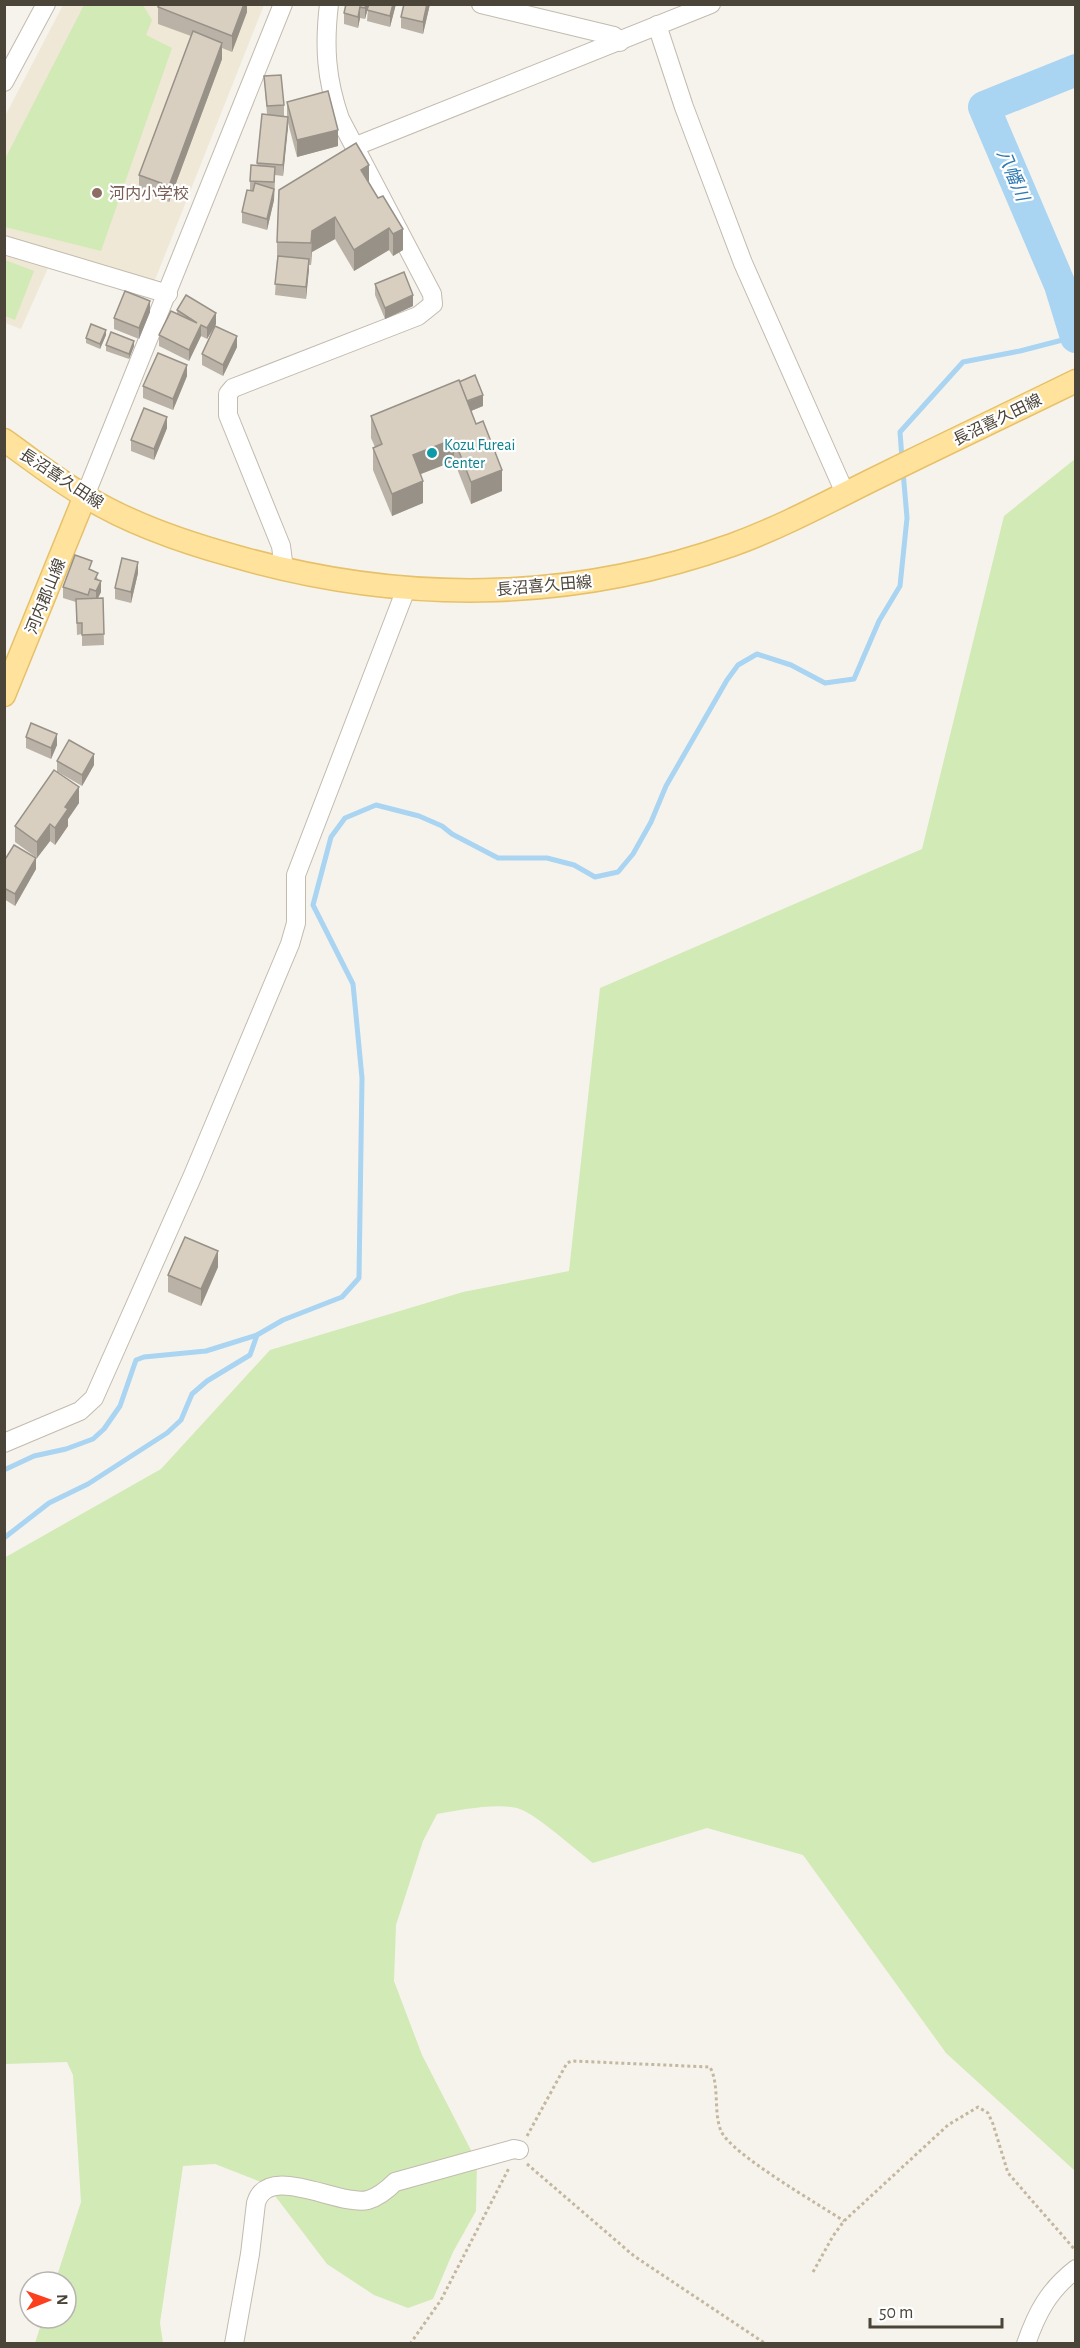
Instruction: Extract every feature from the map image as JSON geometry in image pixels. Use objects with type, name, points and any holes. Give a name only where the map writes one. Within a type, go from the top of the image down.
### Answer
[{"type":"main road","name":"長沼喜久田線","points":[[4,440],[85,496],[118,514],[173,537],[224,554],[360,585],[406,589],[508,591],[604,579],[732,545],[1076,381]]},
{"type":"main road","name":"河内郡山線","points":[[4,695],[85,496]]},
{"type":"street","points":[[4,82],[46,4]]},
{"type":"street","points":[[85,496],[283,4]]},
{"type":"street","points":[[284,569],[281,546],[228,415],[226,399],[228,394],[233,388],[418,316],[433,304],[432,294],[340,119],[328,81],[326,55],[329,4]]},
{"type":"street","points":[[481,4],[614,36],[620,42]]},
{"type":"street","points":[[356,146],[711,4]]},
{"type":"street","points":[[657,25],[684,107],[743,263],[845,493]]},
{"type":"street","points":[[4,245],[168,294]]},
{"type":"street","points":[[4,1443],[80,1411],[94,1398],[193,1175],[290,944],[296,922],[296,875],[406,589]]},
{"type":"street","points":[[234,2343],[256,2204],[258,2198],[268,2188],[282,2185],[348,2199],[368,2200],[395,2182],[514,2149],[517,2152]]},
{"type":"street","points":[[1026,2343],[1035,2317],[1058,2284],[1076,2269]]},
{"type":"path","points":[[410,2343],[441,2300],[517,2152],[567,2063],[572,2061],[710,2067],[713,2074],[716,2110],[724,2136],[752,2161],[844,2221]]},
{"type":"path","points":[[813,2272],[832,2236],[844,2221],[948,2125],[978,2107],[988,2113],[993,2124],[1008,2173],[1076,2251]]},
{"type":"path","points":[[517,2152],[634,2256],[766,2343]]},
{"type":"shaded area","name":"河内小学校","points":[[63,5],[264,5],[153,285],[48,268],[21,329],[5,323],[4,118]]},
{"type":"green space","points":[[84,5],[143,5],[152,20],[146,35],[172,48],[101,251],[5,227],[5,159]]},
{"type":"green space","points":[[5,260],[34,271],[15,320],[5,316]]},
{"type":"green space","points":[[1075,459],[1075,2171],[946,2053],[803,1855],[707,1828],[593,1863],[544,1824],[517,1808],[488,1807],[437,1814],[423,1841],[396,1925],[394,1981],[422,2055],[477,2162],[476,2211],[453,2252],[433,2299],[408,2308],[374,2295],[327,2264],[266,2184],[215,2164],[183,2166],[160,2323],[163,2343],[35,2343],[39,2330],[78,2330],[78,2270],[59,2270],[81,2202],[73,2075],[67,2062],[5,2064],[4,1558],[161,1469],[270,1350],[463,1292],[569,1271],[600,988],[922,849],[1004,516]]},
{"type":"building","points":[[160,4],[244,4],[232,36],[158,7]]},
{"type":"building","points":[[346,4],[366,4],[365,8],[360,7],[358,17],[344,13]]},
{"type":"building","points":[[369,4],[393,4],[390,16],[367,10]]},
{"type":"building","points":[[404,4],[427,4],[423,22],[401,17]]},
{"type":"building","points":[[193,31],[222,43],[169,186],[139,175]]},
{"type":"building","points":[[281,75],[284,105],[267,106],[264,76]]},
{"type":"building","points":[[328,91],[338,130],[297,140],[287,102]]},
{"type":"building","points":[[262,114],[288,117],[283,165],[257,163]]},
{"type":"building","points":[[356,143],[369,165],[361,170],[378,198],[383,196],[403,229],[393,234],[389,228],[354,250],[335,217],[312,231],[311,243],[277,242],[279,190]]},
{"type":"building","points":[[251,165],[275,167],[274,182],[250,181]]},
{"type":"building","points":[[255,183],[274,189],[267,219],[242,212],[247,190],[253,191]]},
{"type":"building","points":[[278,256],[309,259],[306,287],[275,284]]},
{"type":"building","points":[[404,272],[413,295],[385,308],[375,284]]},
{"type":"building","points":[[125,291],[150,301],[139,328],[114,318]]},
{"type":"building","points":[[186,295],[216,313],[207,328],[201,325],[189,350],[159,335],[171,311],[197,323],[177,310]]},
{"type":"building","points":[[91,324],[106,330],[100,344],[86,338]]},
{"type":"building","points":[[215,326],[237,336],[223,365],[202,354]]},
{"type":"building","points":[[111,332],[134,341],[129,354],[106,345]]},
{"type":"building","points":[[158,353],[187,365],[173,399],[143,386]]},
{"type":"building","points":[[475,375],[483,395],[467,401],[459,382]]},
{"type":"building","name":"Kozu Fureai Center","points":[[459,380],[476,424],[483,421],[502,470],[471,482],[454,439],[413,455],[423,481],[392,494],[373,448],[382,444],[371,416]]},
{"type":"building","points":[[144,408],[167,417],[154,449],[131,440]]},
{"type":"building","points":[[75,555],[92,561],[89,569],[98,573],[95,579],[101,581],[96,591],[90,589],[88,595],[63,587]]},
{"type":"building","points":[[122,558],[138,562],[131,592],[115,588]]},
{"type":"building","points":[[103,598],[104,634],[82,635],[82,623],[77,623],[76,599]]},
{"type":"building","points":[[31,723],[57,734],[51,748],[26,737]]},
{"type":"building","points":[[69,740],[94,754],[82,775],[57,761]]},
{"type":"building","points":[[54,770],[79,787],[65,807],[68,809],[55,828],[50,824],[37,842],[15,826]]},
{"type":"building","points":[[14,845],[36,858],[15,894],[4,888],[4,861]]},
{"type":"building","points":[[185,1237],[218,1251],[201,1289],[168,1275]]},
{"type":"waterway","name":"八幡川","points":[[1076,70],[984,107],[1060,285],[1076,337]]},
{"type":"waterway","points":[[902,459],[900,432],[963,362],[1074,337]]},
{"type":"waterway","points":[[4,1470],[34,1456],[66,1449],[93,1439],[104,1429],[120,1406],[136,1360],[144,1357],[206,1351],[257,1335],[283,1320],[342,1297],[359,1278],[362,1078],[353,984],[313,905],[331,837],[345,818],[376,805],[419,816],[442,826],[452,834],[498,858],[547,858],[574,865],[595,877],[618,872],[633,854],[651,822],[666,786],[738,665],[757,654],[791,665],[825,683],[854,679],[879,621],[900,586],[907,518],[903,471]]},
{"type":"waterway","points":[[4,1538],[49,1503],[88,1484],[167,1433],[181,1420],[192,1394],[207,1381],[250,1355],[257,1335]]},
{"type":"place","name":"河内小学校","points":[[97,193]]},
{"type":"place","name":"Kozu Fureai Center","points":[[432,453]]}]
